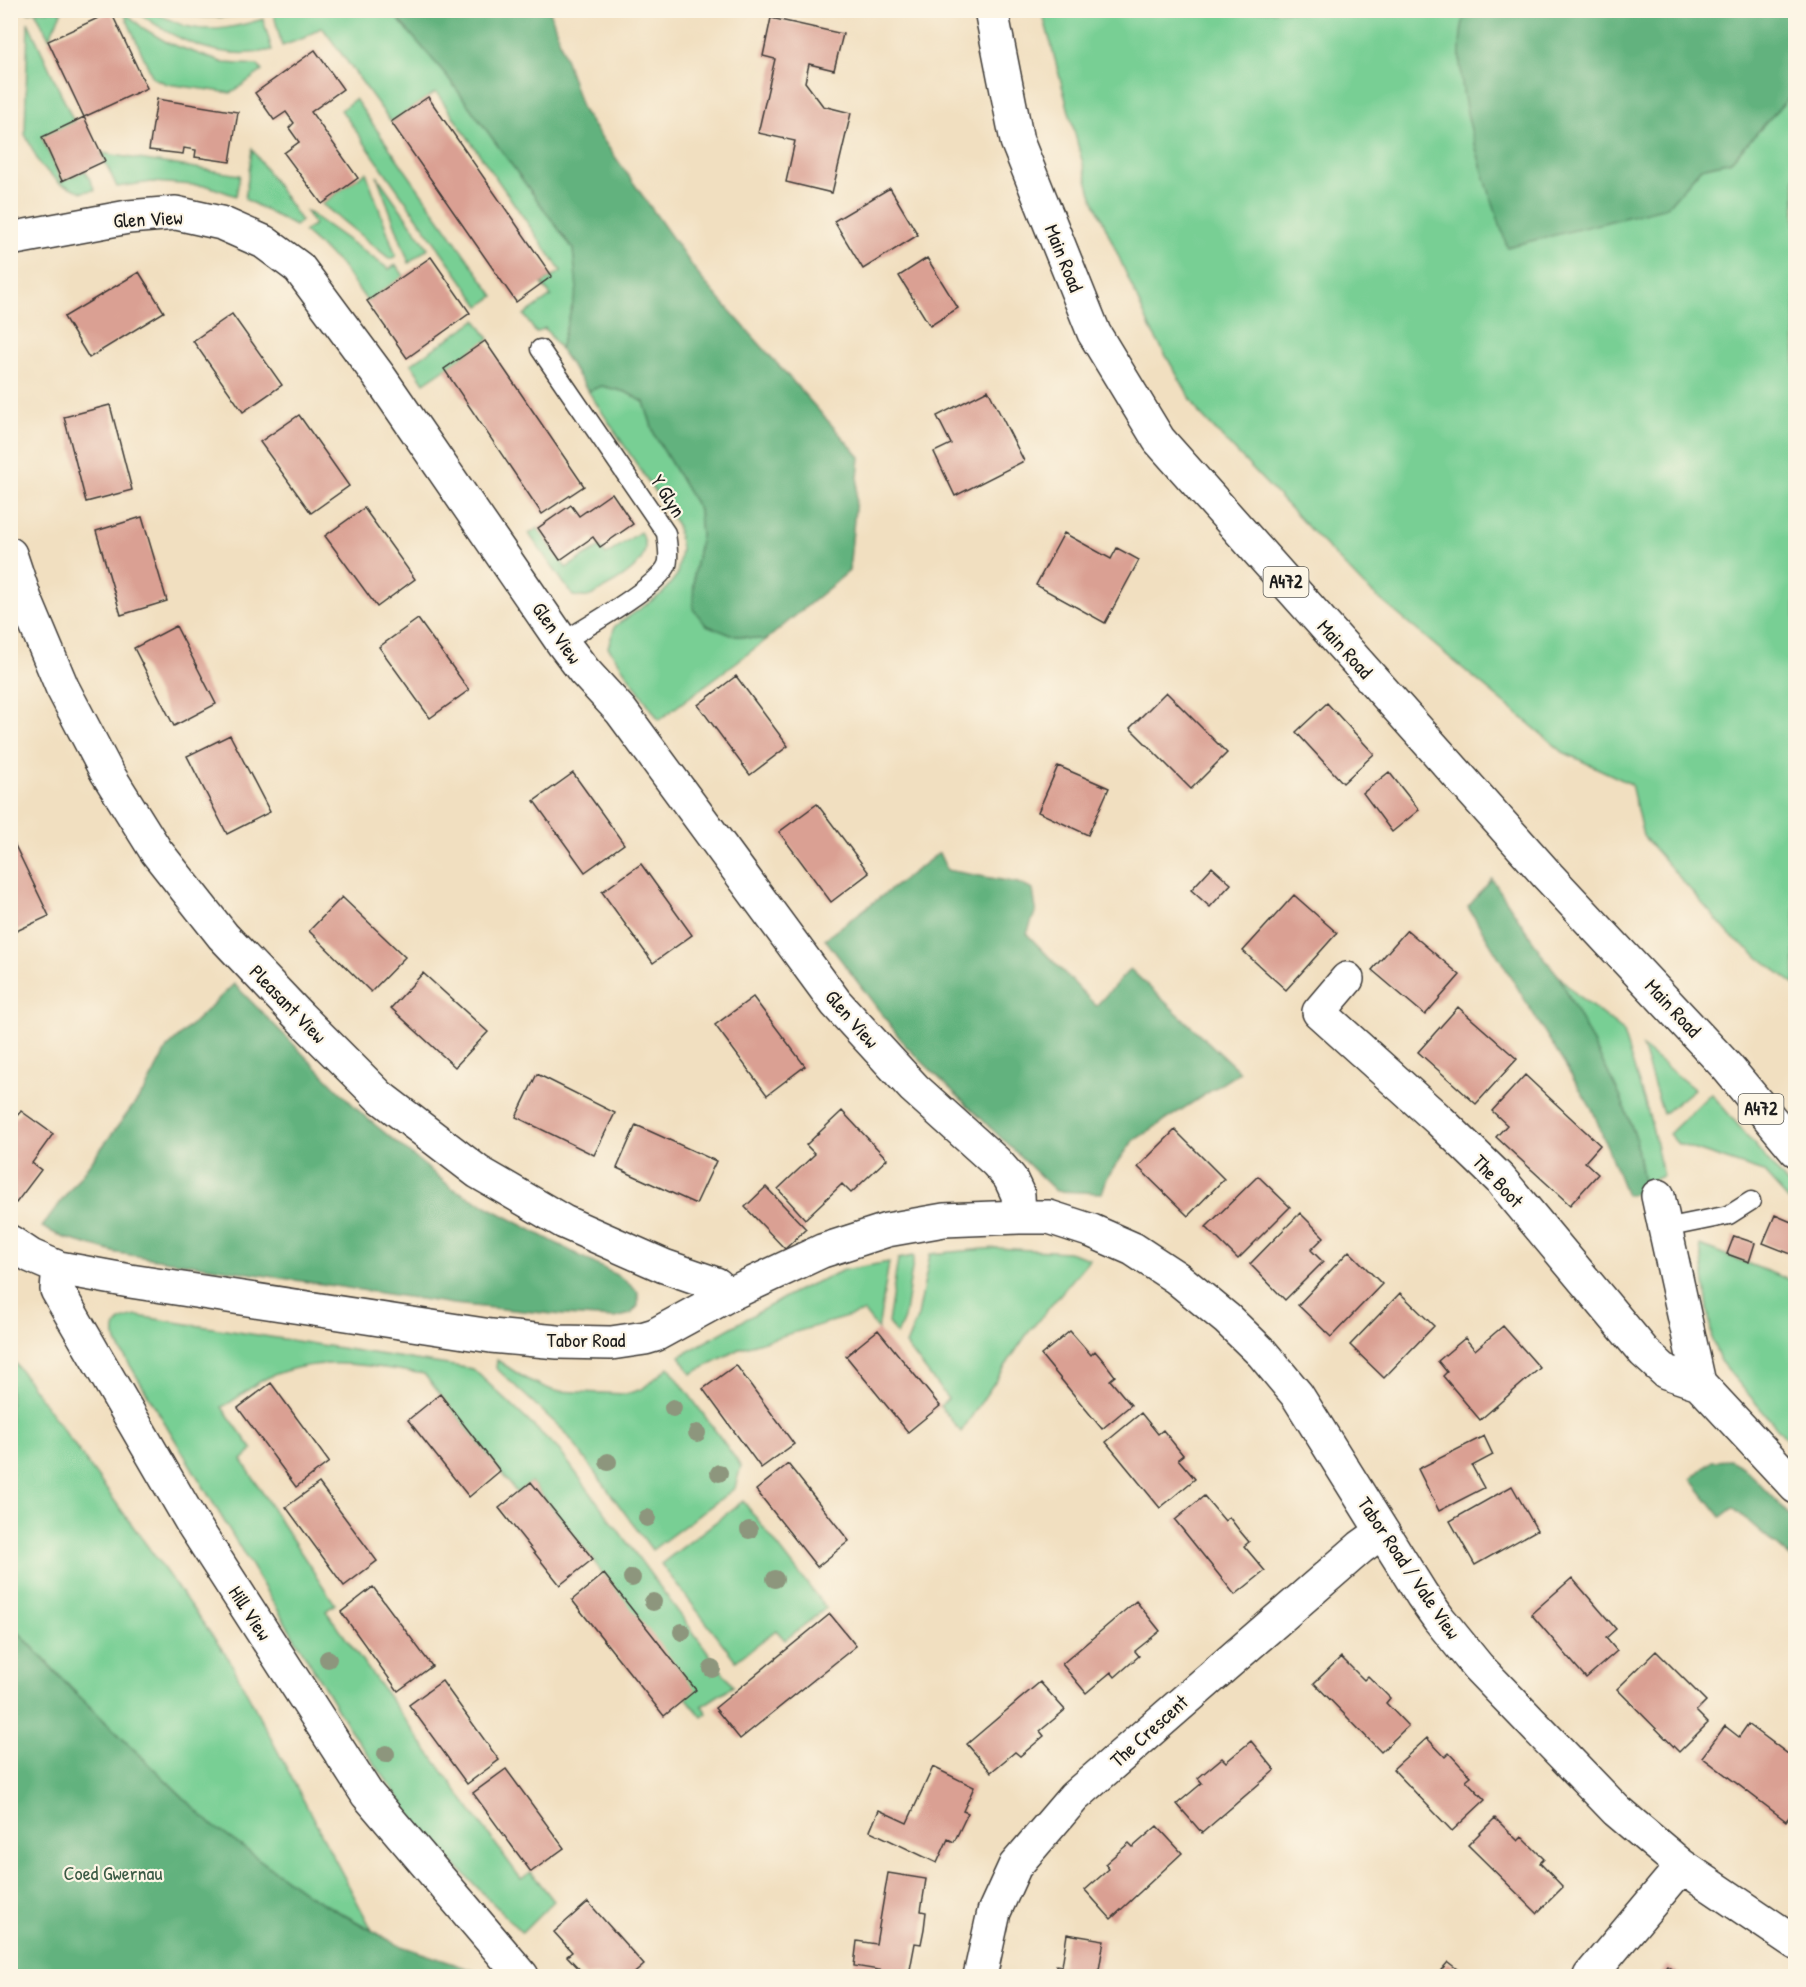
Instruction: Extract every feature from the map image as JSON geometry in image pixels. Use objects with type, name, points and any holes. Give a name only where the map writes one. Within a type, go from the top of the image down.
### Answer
[{"type":"street","name":"Main Road","points":[[991,10],[1017,141],[1094,333],[1159,440],[1548,876],[1727,1068],[1796,1150]]},
{"type":"street","name":"Glen View","points":[[10,239],[128,217],[176,213],[221,223],[264,242],[299,268],[379,376],[562,642],[584,671],[621,711],[836,1004],[914,1088],[996,1162],[1010,1178],[1018,1195],[1019,1217]]},
{"type":"street","name":"Pleasant View","points":[[10,554],[25,599],[62,687],[106,771],[156,851],[223,936],[292,1008],[379,1096],[478,1172],[564,1222],[664,1266],[716,1284],[728,1295]]},
{"type":"street","name":"The Boot","points":[[1347,979],[1319,1012],[1440,1121],[1500,1179],[1644,1352],[1666,1372],[1699,1383]]},
{"type":"street","points":[[1658,1196],[1699,1383],[1796,1487]]},
{"type":"street","name":"Tabor Road","points":[[59,1268],[130,1281],[491,1336],[558,1342],[611,1343],[655,1335],[728,1295],[822,1251],[887,1230],[944,1220],[1049,1217],[1092,1231]]},
{"type":"street","name":"Tabor Road / Vale View","points":[[1092,1231],[1133,1249],[1177,1278],[1227,1319],[1262,1353],[1297,1395],[1439,1619],[1479,1667],[1617,1811],[1682,1866],[1796,1943]]},
{"type":"street","points":[[10,1242],[31,1256],[59,1268]]},
{"type":"street","name":"Hill View","points":[[59,1268],[57,1290],[192,1521],[367,1794],[522,1977]]},
{"type":"street","name":"The Crescent","points":[[980,1977],[994,1912],[1015,1866],[1074,1797],[1326,1577],[1382,1532]]},
{"type":"street","points":[[1590,1977],[1682,1866]]},
{"type":"lane","name":"Y Glyn","points":[[540,350],[666,532],[667,564],[656,580],[562,642]]},
{"type":"lane","points":[[1665,1228],[1729,1215],[1751,1201]]},
{"type":"green space","points":[[1466,10],[1795,11],[1795,91],[1731,161],[1701,168],[1667,207],[1507,247],[1479,161],[1464,97],[1460,66],[1461,37]]},
{"type":"green space","points":[[35,11],[62,11],[49,38]]},
{"type":"green space","points":[[123,11],[143,28],[168,43],[224,63],[258,65],[262,71],[231,93],[167,84],[153,78]]},
{"type":"green space","points":[[137,11],[149,12],[185,26],[205,29],[234,27],[263,19],[272,50],[235,53],[200,46],[183,40],[151,22]]},
{"type":"green space","points":[[179,11],[255,11],[207,17]]},
{"type":"green space","points":[[273,11],[391,11],[447,76],[573,249],[578,289],[560,349],[545,328],[536,333],[524,315],[551,296],[542,284],[561,271],[436,92],[391,122],[322,27],[304,38],[282,46]]},
{"type":"green space","points":[[391,11],[550,11],[582,110],[700,277],[860,457],[849,571],[766,640],[731,635],[706,625],[693,609],[694,574],[701,536],[699,510],[655,436],[644,402],[626,392],[602,386],[588,391],[560,349],[577,289],[573,249],[447,76]]},
{"type":"green space","points":[[1042,11],[1466,11],[1460,57],[1666,207],[1701,168],[1731,161],[1795,91],[1795,985],[1730,935],[1643,836],[1631,784],[1563,752],[1364,586],[1199,413],[1151,330],[1091,194]]},
{"type":"green space","points":[[28,22],[74,122],[42,138],[62,181],[85,170],[95,190],[82,192],[60,183],[40,165],[25,134]]},
{"type":"green space","points":[[355,99],[494,296],[480,306],[341,110]]},
{"type":"green space","points":[[252,149],[301,221],[295,226],[245,199]]},
{"type":"green space","points":[[101,153],[240,175],[236,196],[208,186],[152,182],[117,187]]},
{"type":"green space","points":[[366,172],[396,256],[390,259],[322,204]]},
{"type":"green space","points":[[377,176],[428,248],[409,263]]},
{"type":"green space","points":[[305,210],[389,269],[396,265],[404,276],[367,301],[340,264],[304,232],[314,224]]},
{"type":"green space","points":[[476,320],[489,339],[424,383],[411,364]]},
{"type":"green space","points":[[602,386],[626,392],[644,402],[655,436],[699,510],[701,536],[694,574],[731,635],[766,640],[659,720],[608,647],[615,626],[663,593],[677,575],[681,549],[677,525],[588,391]]},
{"type":"green space","points":[[538,528],[566,568],[600,547],[606,555],[640,532],[645,550],[637,565],[621,578],[592,596],[573,596],[529,534]]},
{"type":"green space","points":[[939,853],[947,870],[1018,883],[1033,890],[1036,910],[1027,934],[1096,1006],[1130,969],[1240,1072],[1133,1141],[1107,1178],[1102,1193],[1056,1191],[906,1046],[825,939]]},
{"type":"green space","points":[[1492,879],[1558,975],[1621,1098],[1635,1136],[1643,1183],[1635,1194],[1626,1195],[1593,1111],[1468,907]]},
{"type":"green space","points":[[1558,975],[1577,995],[1622,1030],[1651,1122],[1663,1176],[1643,1183],[1635,1136],[1621,1098]]},
{"type":"green space","points":[[234,984],[362,1114],[452,1188],[622,1278],[638,1292],[638,1306],[631,1314],[615,1318],[453,1304],[117,1253],[62,1237],[42,1227],[145,1090],[167,1048]]},
{"type":"green space","points":[[1642,1047],[1694,1089],[1663,1114]]},
{"type":"green space","points":[[1711,1093],[1795,1193],[1795,1207],[1763,1172],[1678,1144],[1669,1134]]},
{"type":"green space","points":[[1700,1245],[1795,1282],[1795,1449],[1720,1361],[1712,1340]]},
{"type":"green space","points":[[996,1248],[1068,1252],[1090,1259],[1027,1334],[961,1432],[940,1406],[948,1399],[906,1345],[918,1316],[930,1254]]},
{"type":"green space","points":[[914,1256],[904,1319],[897,1335],[888,1323],[898,1259]]},
{"type":"green space","points":[[889,1262],[878,1330],[864,1312],[741,1348],[691,1374],[680,1356],[796,1291],[844,1270]]},
{"type":"green space","points":[[137,1316],[473,1369],[559,1450],[733,1686],[702,1706],[707,1713],[702,1717],[663,1666],[597,1565],[560,1517],[531,1482],[517,1493],[424,1374],[366,1365],[307,1366],[269,1377],[222,1407],[253,1450],[242,1460],[335,1604],[326,1611],[521,1879],[531,1872],[554,1901],[522,1933],[424,1833],[349,1728],[116,1342],[115,1330],[118,1323]]},
{"type":"green space","points":[[10,1356],[229,1659],[372,1930],[310,1896],[213,1826],[71,1688],[11,1624]]},
{"type":"green space","points":[[497,1360],[526,1379],[554,1391],[626,1394],[642,1389],[669,1367],[741,1466],[735,1488],[652,1550],[566,1433],[496,1368]]},
{"type":"green space","points":[[1730,1460],[1743,1467],[1795,1521],[1795,1561],[1733,1508],[1721,1517],[1691,1479],[1712,1461]]},
{"type":"green space","points":[[743,1501],[826,1608],[785,1640],[776,1630],[736,1661],[661,1564]]},
{"type":"green space","name":"Coed Gwernau","points":[[11,1624],[71,1689],[213,1826],[310,1896],[398,1945],[490,1976],[11,1976]]},
{"type":"building","points":[[111,12],[147,88],[84,117],[48,41]]},
{"type":"building","points":[[771,18],[843,34],[834,70],[809,64],[805,82],[823,106],[851,113],[832,193],[786,182],[795,141],[758,133],[775,59],[763,56]]},
{"type":"building","points":[[315,50],[343,89],[311,112],[358,178],[322,204],[284,153],[299,142],[289,128],[294,123],[286,112],[274,120],[255,93]]},
{"type":"building","points":[[428,97],[552,276],[516,302],[391,122]]},
{"type":"building","points":[[157,99],[238,112],[230,162],[195,157],[196,150],[184,148],[183,154],[149,150]]},
{"type":"building","points":[[84,117],[105,161],[62,181],[42,137]]},
{"type":"building","points":[[890,188],[918,235],[863,269],[834,221]]},
{"type":"building","points":[[431,257],[470,313],[407,358],[367,301]]},
{"type":"building","points":[[927,258],[958,308],[930,326],[899,276]]},
{"type":"building","points":[[139,272],[164,312],[89,358],[64,317]]},
{"type":"building","points":[[232,314],[282,385],[243,412],[193,341]]},
{"type":"building","points":[[485,341],[584,486],[542,514],[444,369]]},
{"type":"building","points":[[988,390],[1024,461],[955,496],[934,452],[951,444],[937,416]]},
{"type":"building","points":[[110,405],[132,490],[86,502],[64,417]]},
{"type":"building","points":[[299,415],[349,486],[311,513],[260,442]]},
{"type":"building","points":[[612,493],[633,524],[600,547],[593,537],[560,560],[538,528],[571,505],[579,516]]},
{"type":"building","points":[[364,508],[415,579],[377,607],[325,536]]},
{"type":"building","points":[[142,517],[167,601],[121,615],[96,531]]},
{"type":"building","points":[[1064,533],[1111,559],[1117,548],[1139,560],[1105,623],[1036,585]]},
{"type":"building","points":[[418,619],[469,690],[430,718],[379,647]]},
{"type":"building","points":[[176,626],[216,704],[174,726],[134,648]]},
{"type":"building","points":[[736,676],[788,746],[750,775],[698,705]]},
{"type":"building","points":[[1166,692],[1227,753],[1191,789],[1130,728]]},
{"type":"building","points":[[1327,703],[1374,754],[1343,783],[1296,732]]},
{"type":"building","points":[[230,735],[270,812],[227,834],[187,756]]},
{"type":"building","points":[[1058,766],[1109,788],[1088,835],[1038,812]]},
{"type":"building","points":[[1389,772],[1419,810],[1392,832],[1363,793]]},
{"type":"building","points":[[573,773],[624,844],[585,872],[534,801]]},
{"type":"building","points":[[817,804],[869,873],[831,902],[779,832]]},
{"type":"building","points":[[10,835],[49,916],[10,934]]},
{"type":"building","points":[[641,864],[692,935],[653,963],[602,892]]},
{"type":"building","points":[[1212,867],[1231,884],[1210,907],[1191,890]]},
{"type":"building","points":[[1294,895],[1337,933],[1286,990],[1243,951]]},
{"type":"building","points":[[342,897],[405,957],[371,992],[309,931]]},
{"type":"building","points":[[1407,930],[1460,975],[1425,1015],[1372,970]]},
{"type":"building","points":[[423,973],[488,1032],[455,1067],[391,1008]]},
{"type":"building","points":[[753,997],[805,1066],[767,1095],[715,1025]]},
{"type":"building","points":[[1458,1007],[1517,1059],[1476,1104],[1418,1052]]},
{"type":"building","points":[[537,1074],[615,1113],[594,1155],[516,1117]]},
{"type":"building","points":[[1525,1075],[1600,1145],[1585,1162],[1598,1174],[1570,1205],[1496,1137],[1507,1125],[1492,1111]]},
{"type":"building","points":[[21,1111],[53,1134],[32,1163],[41,1170],[16,1203],[10,1199],[10,1124]]},
{"type":"building","points":[[842,1111],[887,1159],[851,1193],[842,1184],[805,1219],[778,1189],[815,1154],[806,1145]]},
{"type":"building","points":[[636,1125],[716,1161],[696,1204],[617,1168]]},
{"type":"building","points":[[1175,1130],[1224,1179],[1188,1216],[1138,1167]]},
{"type":"building","points":[[1258,1176],[1290,1207],[1238,1259],[1206,1227]]},
{"type":"building","points":[[766,1187],[806,1229],[785,1249],[745,1207]]},
{"type":"building","points":[[1300,1213],[1324,1237],[1311,1250],[1323,1262],[1285,1300],[1250,1264]]},
{"type":"building","points":[[1775,1215],[1796,1224],[1796,1256],[1763,1243]]},
{"type":"building","points":[[1734,1236],[1755,1243],[1749,1262],[1727,1254]]},
{"type":"building","points":[[1349,1251],[1382,1284],[1331,1337],[1298,1305]]},
{"type":"building","points":[[1400,1293],[1434,1326],[1384,1378],[1350,1345]]},
{"type":"building","points":[[1503,1326],[1540,1368],[1480,1420],[1443,1376],[1447,1372],[1438,1361],[1465,1338],[1475,1350]]},
{"type":"building","points":[[878,1330],[940,1406],[908,1432],[846,1356]]},
{"type":"building","points":[[1070,1331],[1091,1355],[1095,1351],[1106,1364],[1115,1376],[1110,1380],[1131,1405],[1102,1429],[1041,1355]]},
{"type":"building","points":[[736,1365],[794,1444],[761,1468],[703,1389]]},
{"type":"building","points":[[271,1383],[329,1462],[296,1487],[238,1408]]},
{"type":"building","points":[[440,1394],[500,1471],[469,1497],[408,1420]]},
{"type":"building","points":[[1141,1413],[1158,1434],[1163,1430],[1183,1455],[1178,1459],[1195,1479],[1160,1508],[1106,1442]]},
{"type":"building","points":[[1484,1436],[1493,1455],[1472,1466],[1484,1488],[1439,1511],[1418,1469]]},
{"type":"building","points":[[788,1464],[849,1541],[817,1567],[756,1490]]},
{"type":"building","points":[[531,1482],[593,1559],[560,1585],[499,1508]]},
{"type":"building","points":[[319,1483],[377,1561],[344,1586],[286,1507]]},
{"type":"building","points":[[1512,1486],[1537,1530],[1475,1565],[1450,1521]]},
{"type":"building","points":[[1204,1496],[1225,1521],[1229,1517],[1249,1542],[1244,1546],[1265,1571],[1235,1595],[1175,1520]]},
{"type":"building","points":[[604,1574],[696,1690],[664,1716],[572,1600]]},
{"type":"building","points":[[1572,1578],[1616,1629],[1606,1638],[1617,1651],[1586,1678],[1531,1614]]},
{"type":"building","points":[[373,1587],[432,1666],[398,1691],[341,1612]]},
{"type":"building","points":[[1136,1601],[1160,1631],[1135,1651],[1139,1656],[1115,1677],[1111,1672],[1086,1693],[1062,1664]]},
{"type":"building","points":[[830,1614],[856,1646],[740,1739],[715,1708]]},
{"type":"building","points":[[1656,1651],[1706,1701],[1696,1711],[1708,1723],[1679,1752],[1617,1689]]},
{"type":"building","points":[[1341,1657],[1364,1680],[1368,1676],[1390,1698],[1386,1703],[1408,1726],[1381,1752],[1314,1683]]},
{"type":"building","points":[[442,1681],[499,1760],[467,1784],[409,1705]]},
{"type":"building","points":[[1040,1682],[1065,1710],[1040,1731],[1044,1736],[1031,1747],[1020,1756],[1015,1752],[991,1772],[967,1744]]},
{"type":"building","points":[[1748,1724],[1796,1760],[1796,1808],[1786,1821],[1702,1757],[1725,1726],[1739,1737]]},
{"type":"building","points":[[1427,1738],[1445,1757],[1449,1753],[1471,1776],[1466,1780],[1485,1800],[1452,1831],[1393,1769]]},
{"type":"building","points":[[1251,1741],[1275,1770],[1202,1833],[1177,1804],[1202,1783],[1198,1778],[1222,1758],[1226,1762]]},
{"type":"building","points":[[933,1767],[974,1787],[963,1811],[968,1813],[954,1842],[948,1839],[937,1863],[870,1831],[879,1810],[907,1823]]},
{"type":"building","points":[[506,1769],[564,1848],[531,1872],[473,1793]]},
{"type":"building","points":[[1495,1818],[1518,1841],[1522,1837],[1544,1859],[1540,1863],[1563,1887],[1537,1913],[1468,1845]]},
{"type":"building","points":[[1157,1826],[1182,1853],[1111,1919],[1085,1890],[1109,1869],[1105,1864],[1129,1843],[1133,1847]]},
{"type":"building","points":[[888,1873],[926,1879],[921,1911],[926,1912],[924,1929],[921,1944],[915,1943],[909,1975],[854,1966],[857,1941],[876,1944]]},
{"type":"building","points":[[588,1902],[644,1965],[631,1976],[586,1976],[567,1956],[572,1952],[554,1932]]},
{"type":"building","points":[[1067,1934],[1104,1940],[1098,1976],[1054,1976],[1056,1965],[1062,1966]]},
{"type":"building","points":[[1448,1962],[1466,1976],[1436,1976]]},
{"type":"building","points":[[1667,1965],[1683,1976],[1658,1976]]}]
